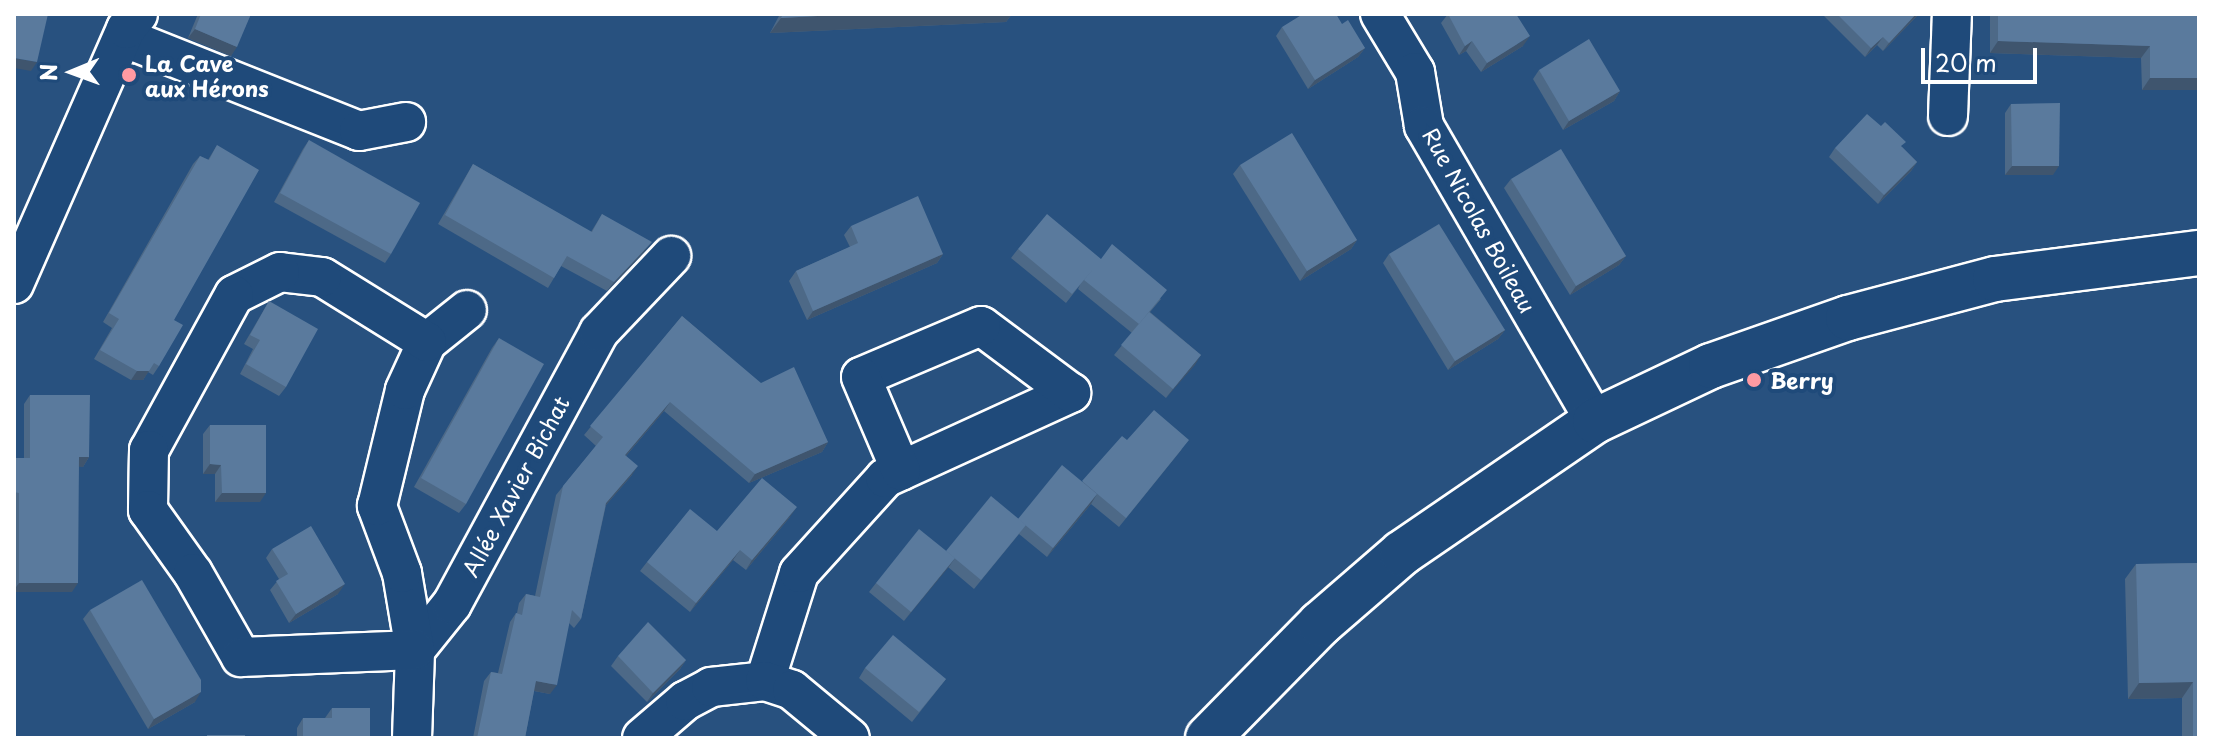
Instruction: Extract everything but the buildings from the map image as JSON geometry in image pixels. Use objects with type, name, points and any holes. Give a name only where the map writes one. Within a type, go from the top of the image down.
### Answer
[{"type":"street","name":"Rue Nicolas Boileau","points":[[1380,14],[1415,72],[1424,126],[1595,421]]},
{"type":"street","points":[[1948,116],[1952,14]]},
{"type":"street","points":[[14,284],[31,206],[131,25],[359,131],[406,122]]},
{"type":"street","points":[[1208,738],[1308,635],[1402,553],[1595,421],[1711,366],[1848,318],[1995,279],[2199,253]]},
{"type":"street","name":"Allée Xavier Bichat","points":[[415,650],[452,604],[599,332],[671,256]]},
{"type":"street","points":[[415,650],[241,657],[193,573],[148,510],[149,450],[234,295],[280,272],[322,277],[427,342]]},
{"type":"street","points":[[412,738],[415,650],[402,573],[377,506],[405,390],[427,342],[467,310]]},
{"type":"street","points":[[765,681],[799,573],[885,478],[901,471],[1071,393],[981,326],[861,377],[901,471]]},
{"type":"street","points":[[642,738],[685,701],[711,687],[765,681],[792,690],[850,738]]},
{"type":"place","name":"La Cave aux Hérons","points":[[129,75]]},
{"type":"place","name":"Berry","points":[[1754,380]]}]
